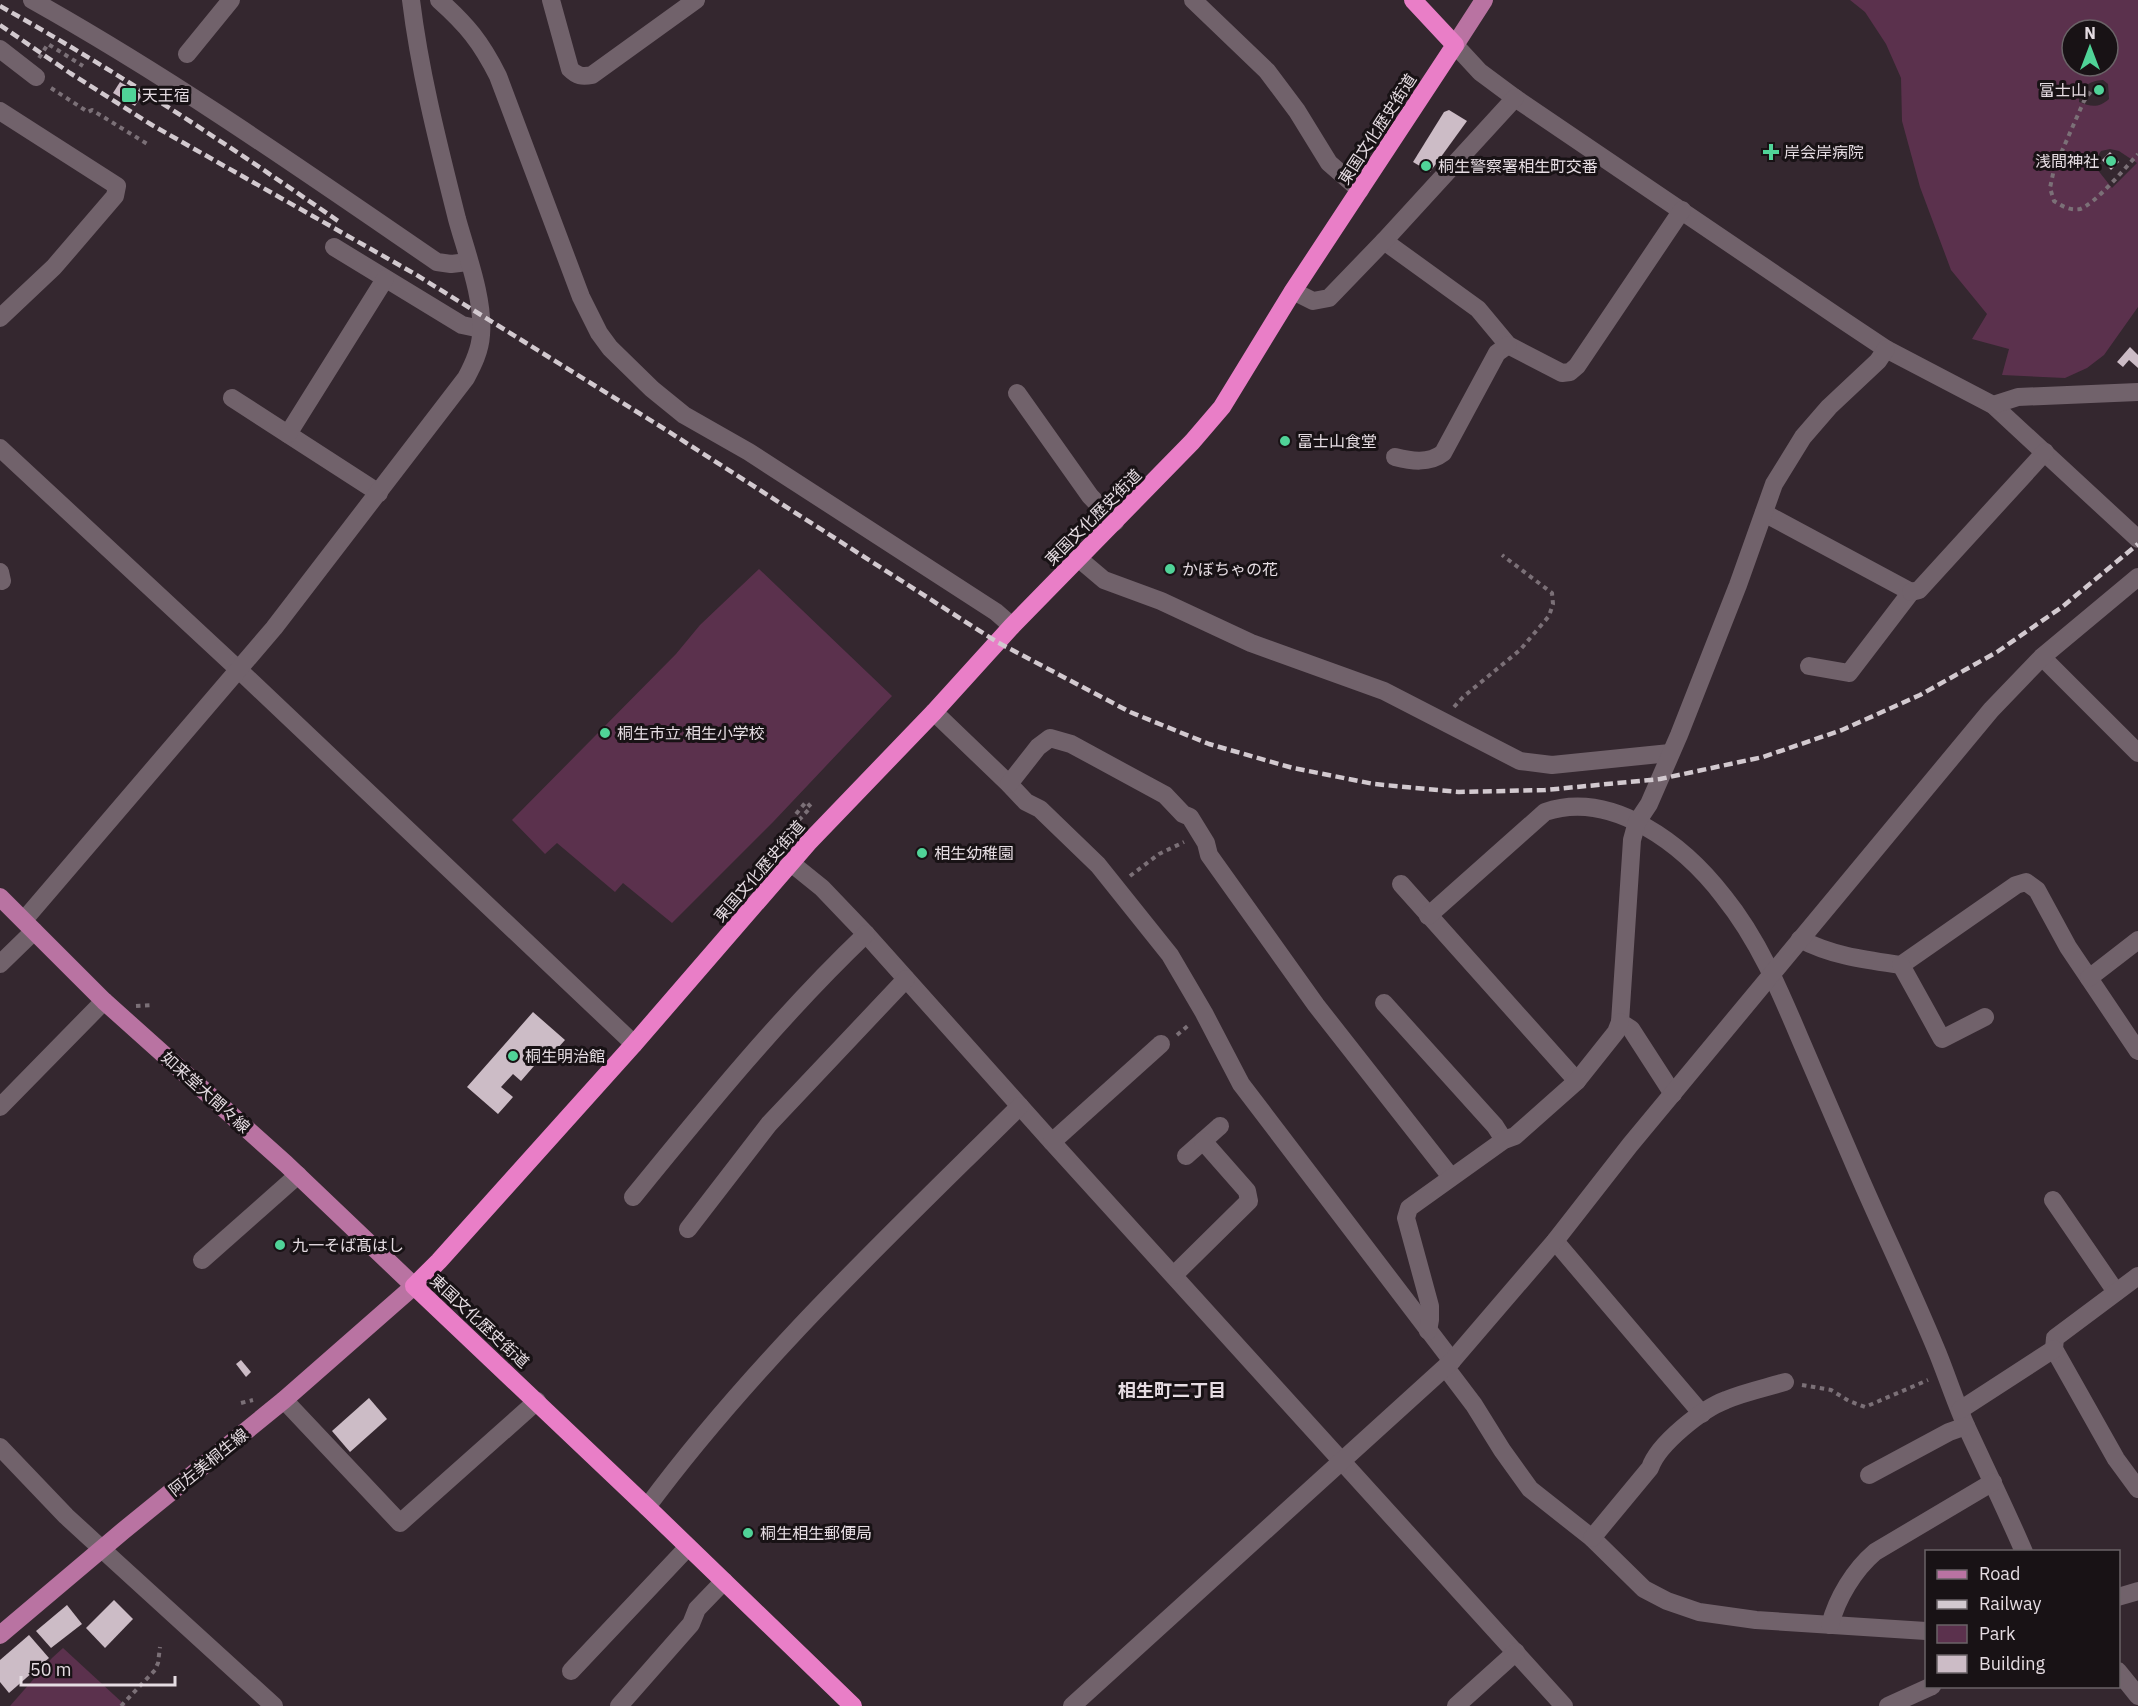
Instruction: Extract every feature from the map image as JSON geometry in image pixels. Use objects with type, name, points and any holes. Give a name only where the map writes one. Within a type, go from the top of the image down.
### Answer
[{"type":"highway","points":[[1413,0],[1455,45]]},
{"type":"highway","name":"東国文化歴史街道","points":[[853,1706],[537,1401],[414,1286],[440,1261],[634,1044],[791,863],[1012,626],[1172,464],[1222,407],[1293,291],[1455,45]]},
{"type":"main road","points":[[1455,45],[1484,0]]},
{"type":"main road","name":"如来堂大間々線","points":[[0,897],[104,1001],[298,1175],[414,1286]]},
{"type":"main road","name":"阿左美桐生線","points":[[0,1635],[284,1400],[414,1286]]},
{"type":"street","points":[[32,0],[106,41],[198,99],[437,262],[451,264],[468,262]]},
{"type":"street","points":[[187,54],[231,0]]},
{"type":"street","points":[[0,963],[239,670],[379,493],[466,378],[477,354],[481,322],[443,163],[411,0]]},
{"type":"street","points":[[439,0],[475,36],[498,76],[581,297],[599,333],[610,348],[652,389],[684,415],[749,452],[996,612],[1012,626]]},
{"type":"street","points":[[551,0],[570,69],[575,74],[584,77],[592,75],[696,0]]},
{"type":"street","points":[[1193,0],[1267,71],[1297,111],[1329,163],[1360,190]]},
{"type":"street","points":[[1455,45],[1480,72],[1515,98],[1886,349],[1993,405],[2138,540]]},
{"type":"street","points":[[0,49],[36,70]]},
{"type":"street","points":[[1293,291],[1313,301],[1329,298],[1515,98]]},
{"type":"street","points":[[0,111],[117,186],[115,196],[54,267],[0,318]]},
{"type":"street","points":[[1384,241],[1478,309],[1508,345],[1562,373],[1570,372],[1577,366],[1682,210]]},
{"type":"street","points":[[334,247],[462,325],[481,322]]},
{"type":"street","points":[[288,434],[385,279]]},
{"type":"street","points":[[1395,457],[1410,460],[1435,460],[1443,453],[1497,353],[1508,345]]},
{"type":"street","points":[[1428,1331],[1430,1306],[1406,1213],[1414,1203],[1504,1140],[1515,1136],[1577,1081],[1616,1032],[1620,1022],[1632,840],[1637,822],[1649,804],[1678,735],[1738,585],[1774,484],[1803,437],[1886,349]]},
{"type":"street","points":[[1993,405],[2018,397],[2138,392]]},
{"type":"street","points":[[1017,393],[1090,496],[1115,522]]},
{"type":"street","points":[[232,398],[379,493]]},
{"type":"street","points":[[0,448],[239,670],[634,1044]]},
{"type":"street","points":[[1809,666],[1849,673],[1911,592],[1919,590],[2045,452]]},
{"type":"street","points":[[1764,513],[1911,592]]},
{"type":"street","points":[[1078,558],[1104,580],[1161,602],[1251,643],[1384,691],[1520,761],[1536,764],[1573,764],[1670,753]]},
{"type":"street","points":[[1072,1706],[1449,1364],[1555,1240],[1800,939],[1991,710],[2042,657],[2138,577]]},
{"type":"street","points":[[2042,657],[2138,753]]},
{"type":"street","points":[[934,712],[1026,802],[1040,809],[1098,865],[1170,955],[1204,1013],[1241,1084],[1428,1331],[1502,1450],[1530,1489],[1592,1538],[1644,1588],[1667,1601],[1699,1612],[1756,1620],[1925,1631]]},
{"type":"street","points":[[1009,783],[1038,747],[1050,738],[1071,744],[1165,795],[1183,814],[1190,817],[1202,835],[1209,855],[1316,1005],[1451,1177]]},
{"type":"street","points":[[1428,916],[1545,812],[1556,808],[1576,807],[1612,812],[1637,822],[1688,858],[1707,877],[1740,918],[1782,997],[1963,1418],[2024,1550]]},
{"type":"street","points":[[791,863],[822,888],[867,934],[1052,1143],[1564,1706]]},
{"type":"street","points":[[1800,939],[1852,958],[1901,965],[2006,892],[2026,882],[2037,890],[2068,947],[2138,1051]]},
{"type":"street","points":[[1401,884],[1577,1081]]},
{"type":"street","points":[[633,1197],[715,1097],[835,963],[867,934]]},
{"type":"street","points":[[2089,978],[2138,940]]},
{"type":"street","points":[[1901,965],[1942,1039],[1984,1017]]},
{"type":"street","points":[[688,1229],[769,1124],[906,979]]},
{"type":"street","points":[[0,1107],[104,1001]]},
{"type":"street","points":[[1384,1003],[1495,1126],[1504,1140]]},
{"type":"street","points":[[1620,1022],[1631,1029],[1673,1094]]},
{"type":"street","points":[[1052,1143],[1161,1044]]},
{"type":"street","points":[[647,1507],[746,1385],[802,1324],[1020,1106]]},
{"type":"street","points":[[1186,1156],[1220,1126]]},
{"type":"street","points":[[1174,1275],[1249,1201],[1247,1191],[1203,1141]]},
{"type":"street","points":[[202,1260],[298,1175]]},
{"type":"street","points":[[2053,1200],[2116,1292]]},
{"type":"street","points":[[1555,1240],[1702,1414]]},
{"type":"street","points":[[2138,1276],[2055,1338],[2054,1349],[2116,1460],[2138,1489]]},
{"type":"street","points":[[1869,1475],[1949,1432],[1963,1418],[2054,1349]]},
{"type":"street","points":[[1592,1538],[1650,1468],[1654,1458],[1702,1414],[1725,1400],[1785,1382]]},
{"type":"street","points":[[284,1400],[400,1523],[537,1401]]},
{"type":"street","points":[[0,1447],[66,1516],[274,1706]]},
{"type":"street","points":[[1830,1625],[1834,1609],[1862,1563],[1875,1552],[1993,1482]]},
{"type":"street","points":[[571,1671],[688,1546]]},
{"type":"street","points":[[619,1706],[691,1624],[696,1609],[724,1581]]},
{"type":"street","points":[[1456,1706],[1516,1652]]},
{"type":"street","points":[[2120,1675],[2133,1698]]},
{"type":"street","points":[[1888,1706],[1928,1688]]},
{"type":"path","points":[[83,66],[48,44],[36,70],[88,112],[92,110],[149,145]]},
{"type":"path","points":[[2099,90],[2091,91],[2084,101],[2054,170],[2050,188],[2054,201],[2067,209],[2081,209],[2099,195],[2138,154]]},
{"type":"path","points":[[1443,723],[1463,697],[1520,650],[1549,616],[1553,604],[1552,593],[1502,555]]},
{"type":"path","points":[[796,814],[806,802],[811,807],[799,820]]},
{"type":"path","points":[[1116,888],[1159,854],[1190,838],[1179,822],[1183,814]]},
{"type":"path","points":[[1785,1382],[1825,1388],[1865,1407],[1945,1373]]},
{"type":"path","points":[[121,1706],[155,1670],[160,1647]]},
{"type":"green space","points":[[1850,0],[2138,0],[2138,307],[2104,355],[2087,368],[2065,378],[2002,375],[2009,349],[1972,339],[1987,314],[1951,270],[1920,187],[1902,121],[1901,78],[1886,44],[1865,12]],"holes":[[[2103,80],[2108,84],[2109,99],[2095,106],[2079,102],[2081,92],[2089,83]],[[2110,149],[2119,151],[2137,163],[2112,188],[2093,164],[2101,151]]]},
{"type":"green space","points":[[759,569],[892,696],[774,821],[672,923],[623,883],[615,892],[557,843],[545,854],[512,820],[676,654],[700,625]]},
{"type":"green space","points":[[63,1648],[126,1706],[10,1706]]},
{"type":"building","points":[[120,82],[142,95],[135,106],[113,93]]},
{"type":"building","points":[[1449,110],[1467,121],[1430,172],[1413,162],[1444,112]]},
{"type":"building","name":"浅間神社","points":[[2110,152],[2119,162],[2111,170],[2102,160]]},
{"type":"building","points":[[2130,347],[2138,355],[2138,368],[2129,360],[2123,367],[2117,362]]},
{"type":"building","points":[[533,1012],[565,1040],[548,1059],[538,1050],[528,1061],[534,1066],[521,1081],[513,1074],[501,1087],[513,1097],[498,1114],[467,1087]]},
{"type":"building","points":[[241,1360],[251,1372],[246,1377],[236,1364]]},
{"type":"building","points":[[369,1398],[387,1419],[350,1452],[332,1431]]},
{"type":"building","points":[[114,1600],[133,1619],[105,1648],[86,1628]]},
{"type":"building","points":[[67,1605],[82,1624],[51,1648],[36,1631]]},
{"type":"building","points":[[29,1635],[49,1658],[9,1693],[0,1682],[0,1660]]},
{"type":"railway","points":[[0,6],[173,110],[341,223]]},
{"type":"railway","points":[[0,25],[152,125],[415,274],[663,428],[997,642],[1130,712],[1209,744],[1293,768],[1374,784],[1459,792],[1545,790],[1660,779],[1763,757],[1842,730],[1920,695],[1997,652],[2062,607],[2138,544]]},
{"type":"place","name":"富士山","points":[[2099,90]]},
{"type":"place","name":"天王宿","points":[[129,95]]},
{"type":"place","name":"岸会岸病院","points":[[1771,152]]},
{"type":"place","name":"浅間神社","points":[[2111,161]]},
{"type":"place","name":"桐生警察署相生町交番","points":[[1426,166]]},
{"type":"place","name":"冨士山食堂","points":[[1285,441]]},
{"type":"place","name":"かぼちゃの花","points":[[1170,569]]},
{"type":"place","name":"桐生市立 相生小学校","points":[[605,733]]},
{"type":"place","name":"相生幼稚園","points":[[922,853]]},
{"type":"place","name":"桐生明治館","points":[[513,1056]]},
{"type":"place","name":"九一そば髙はし","points":[[280,1245]]},
{"type":"place","name":"桐生相生郵便局","points":[[748,1533]]},
{"type":"district","name":"相生町二丁目","points":[[1172,1391]]}]
